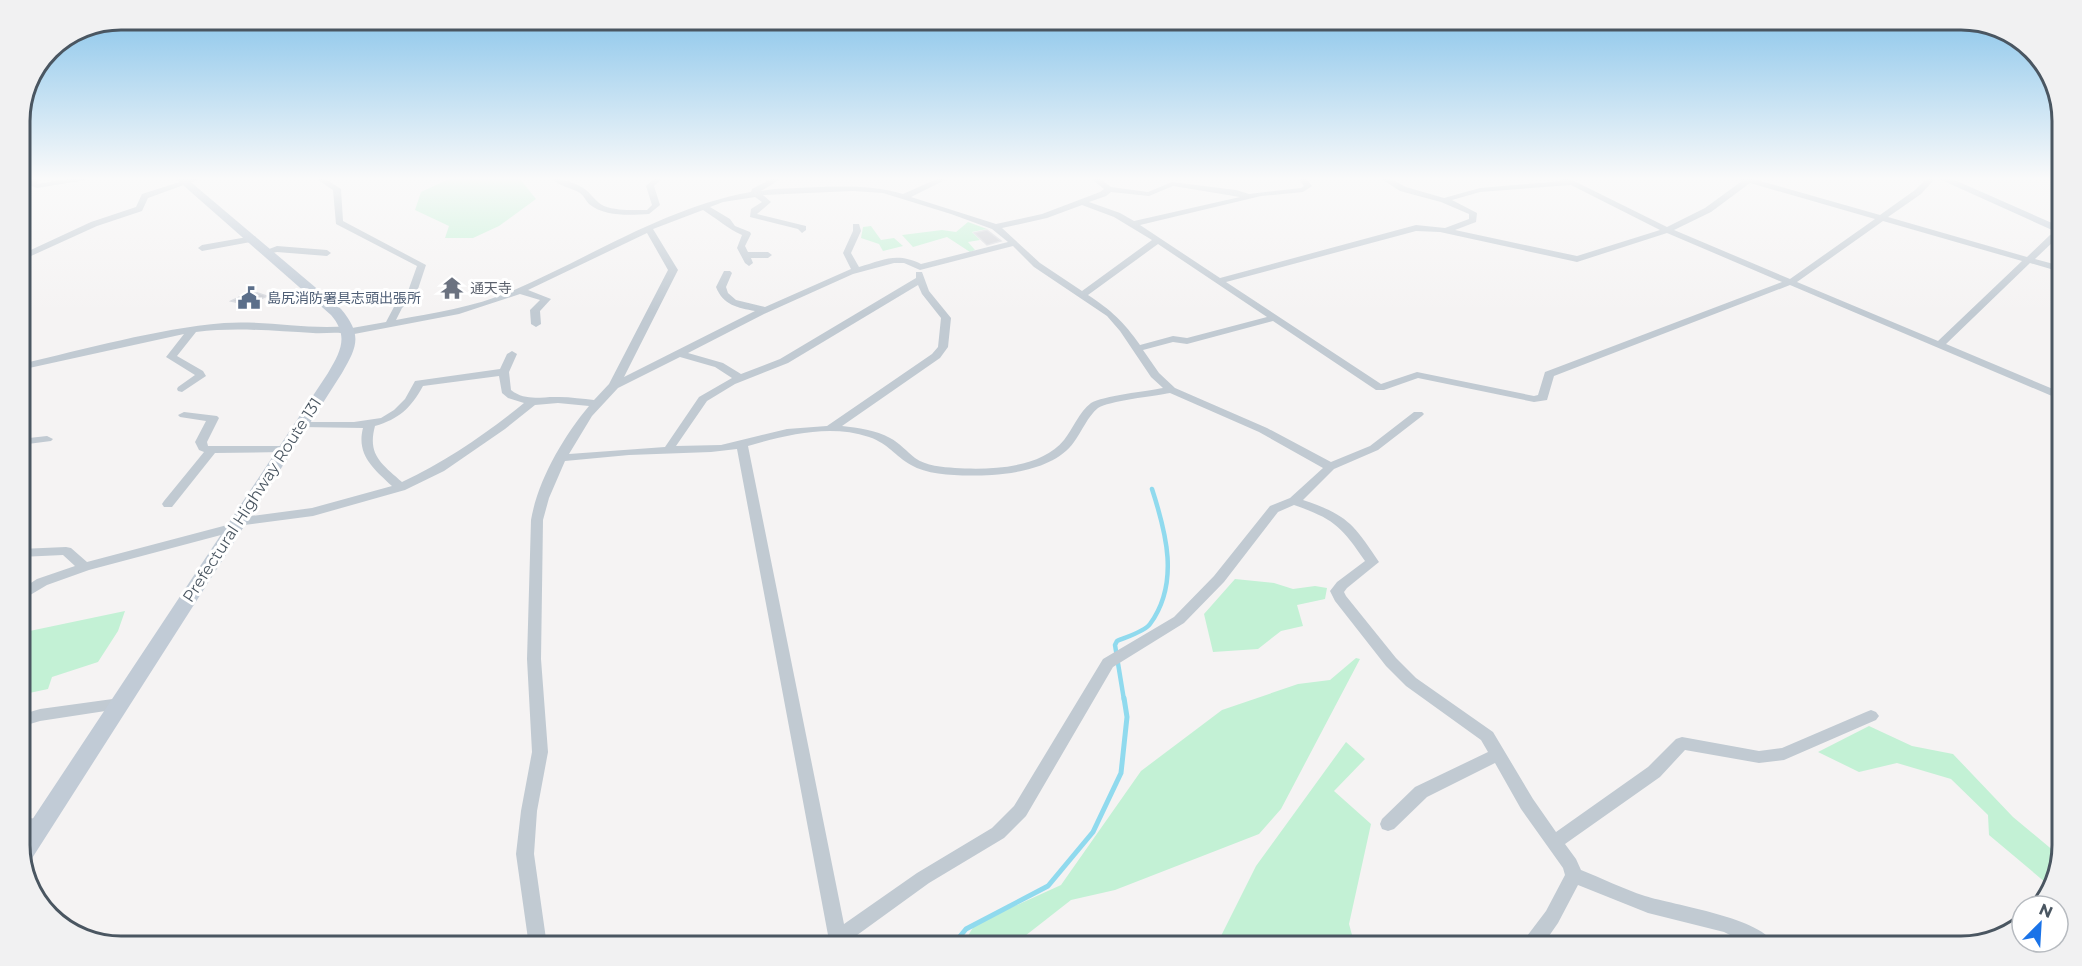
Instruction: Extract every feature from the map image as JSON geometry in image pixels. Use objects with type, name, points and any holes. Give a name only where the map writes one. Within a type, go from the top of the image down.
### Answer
[{"type":"main road","points":[[236,223],[336,312],[348,331]]},
{"type":"main road","name":"Prefectural Highway Route 131","points":[[30,842],[301,424],[345,353],[348,331]]},
{"type":"street","points":[[30,253],[97,223]]},
{"type":"street","points":[[341,223],[422,266],[411,295],[398,307],[388,325]]},
{"type":"street","points":[[30,365],[150,337],[193,330],[249,326],[320,333],[348,331],[459,311],[520,291],[660,223]]},
{"type":"street","points":[[728,223],[732,228],[747,234],[740,244],[747,259],[768,255]]},
{"type":"street","points":[[786,223],[803,228],[802,230]]},
{"type":"street","points":[[984,223],[995,227],[1037,265],[1110,314],[1124,329],[1155,375],[1171,390],[1263,430],[1330,467]]},
{"type":"street","points":[[995,227],[1012,223]]},
{"type":"street","points":[[1133,224],[1137,223]]},
{"type":"street","points":[[1446,230],[1465,223]]},
{"type":"street","points":[[1653,223],[2052,393]]},
{"type":"street","points":[[1219,281],[1416,228],[1446,230],[1577,259],[1667,230],[1681,223]]},
{"type":"street","points":[[1133,224],[1380,388],[1417,375],[1534,399],[1543,398],[1549,374],[1791,282],[1873,223]]},
{"type":"street","points":[[1898,223],[2052,266]]},
{"type":"street","points":[[856,226],[848,253],[856,270]]},
{"type":"street","points":[[614,386],[673,270],[649,228]]},
{"type":"street","points":[[1939,345],[2052,238]]},
{"type":"street","points":[[202,248],[254,239]]},
{"type":"street","points":[[1082,295],[1158,240]]},
{"type":"street","points":[[537,936],[525,854],[529,811],[540,753],[534,658],[537,520],[540,500],[576,429],[596,403],[614,386],[766,310],[856,270],[894,260],[905,260],[920,267],[1015,243]]},
{"type":"street","points":[[268,251],[277,249],[327,254]]},
{"type":"street","points":[[830,429],[936,356],[943,347],[946,318],[925,292],[919,280],[920,267]]},
{"type":"street","points":[[727,273],[721,287],[725,296],[736,304],[766,310]]},
{"type":"street","points":[[668,450],[703,399],[740,378],[784,361],[919,280]]},
{"type":"street","points":[[520,291],[546,299],[535,310],[536,324]]},
{"type":"street","points":[[1138,348],[1173,339],[1187,341],[1274,318]]},
{"type":"street","points":[[182,389],[201,376],[171,357],[193,330]]},
{"type":"street","points":[[679,353],[719,365],[740,378]]},
{"type":"street","points":[[512,354],[504,372],[506,391],[512,396],[532,402],[558,400],[596,403]]},
{"type":"street","points":[[301,424],[369,426],[389,418],[412,400],[419,382],[504,372]]},
{"type":"street","points":[[562,458],[721,448],[742,445],[783,431],[849,429],[879,437],[894,445],[915,464],[940,471],[1001,470],[1042,460],[1063,447],[1090,409],[1097,404],[1171,390]]},
{"type":"street","points":[[30,590],[42,582],[85,567],[234,525],[313,512],[401,487],[440,468],[501,427],[532,402]]},
{"type":"street","points":[[841,936],[923,878],[998,833],[1020,811],[1058,743],[1108,663],[1179,620],[1218,579],[1274,509],[1294,501],[1330,467],[1374,448],[1418,414]]},
{"type":"street","points":[[184,415],[213,418],[201,442],[203,448],[212,450],[284,449]]},
{"type":"street","points":[[369,426],[365,447],[370,457],[401,487]]},
{"type":"street","points":[[30,441],[47,440]]},
{"type":"street","points":[[742,445],[832,936]]},
{"type":"street","points":[[168,504],[212,450]]},
{"type":"street","points":[[1294,501],[1328,514],[1342,523],[1372,562],[1342,585],[1337,591],[1340,598],[1391,662],[1411,682],[1487,736],[1527,804],[1570,864],[1574,875],[1552,917],[1538,936]]},
{"type":"street","points":[[30,552],[66,551],[85,567]]},
{"type":"street","points":[[30,718],[120,704]]},
{"type":"street","points":[[1555,842],[1654,772],[1682,743],[1759,757],[1784,754],[1871,716]]},
{"type":"street","points":[[1388,824],[1420,792],[1498,754]]},
{"type":"street","points":[[30,824],[41,825]]},
{"type":"street","points":[[1574,875],[1648,905],[1715,921],[1750,936]]},
{"type":"green space","points":[[443,223],[503,223],[473,238],[445,238],[449,226]]},
{"type":"green space","points":[[967,223],[987,229],[972,232],[980,240],[968,242],[975,250],[970,252],[947,237],[913,247],[902,235],[942,230],[956,232]]},
{"type":"green space","points":[[871,226],[881,240],[894,238],[903,246],[883,251],[879,244],[861,238],[863,227]]},
{"type":"green space","points":[[1235,579],[1274,583],[1293,589],[1315,586],[1327,588],[1325,599],[1297,605],[1303,626],[1281,631],[1258,649],[1213,652],[1204,614]]},
{"type":"green space","points":[[125,611],[118,631],[98,662],[52,677],[48,689],[30,693],[30,631]]},
{"type":"green space","points":[[1356,658],[1360,659],[1281,809],[1259,834],[1115,890],[1071,900],[1025,936],[968,936],[975,924],[1061,885],[1141,771],[1222,710],[1298,684],[1330,680]]},
{"type":"green space","points":[[1869,726],[1912,746],[1953,754],[2013,817],[2052,849],[2044,882],[1989,835],[1988,815],[1951,779],[1897,763],[1859,772],[1818,752]]},
{"type":"green space","points":[[1346,742],[1365,759],[1334,791],[1371,824],[1349,924],[1352,936],[1221,936],[1256,866]]},
{"type":"building","points":[[987,230],[1001,241],[987,245],[974,233]]},
{"type":"building","name":"島尻消防署具志頭出張所","points":[[252,291],[267,296],[247,305],[231,301]]},
{"type":"waterway","points":[[1124,700],[1115,645],[1117,641],[1139,632],[1150,624],[1165,592],[1168,575],[1168,557],[1162,522],[1152,489]]},
{"type":"waterway","points":[[960,936],[966,929],[1048,886],[1093,832],[1121,773],[1127,717],[1124,698]]},
{"type":"place","name":"通天寺","points":[[452,288]]},
{"type":"place","name":"島尻消防署具志頭出張所","points":[[249,298]]}]
